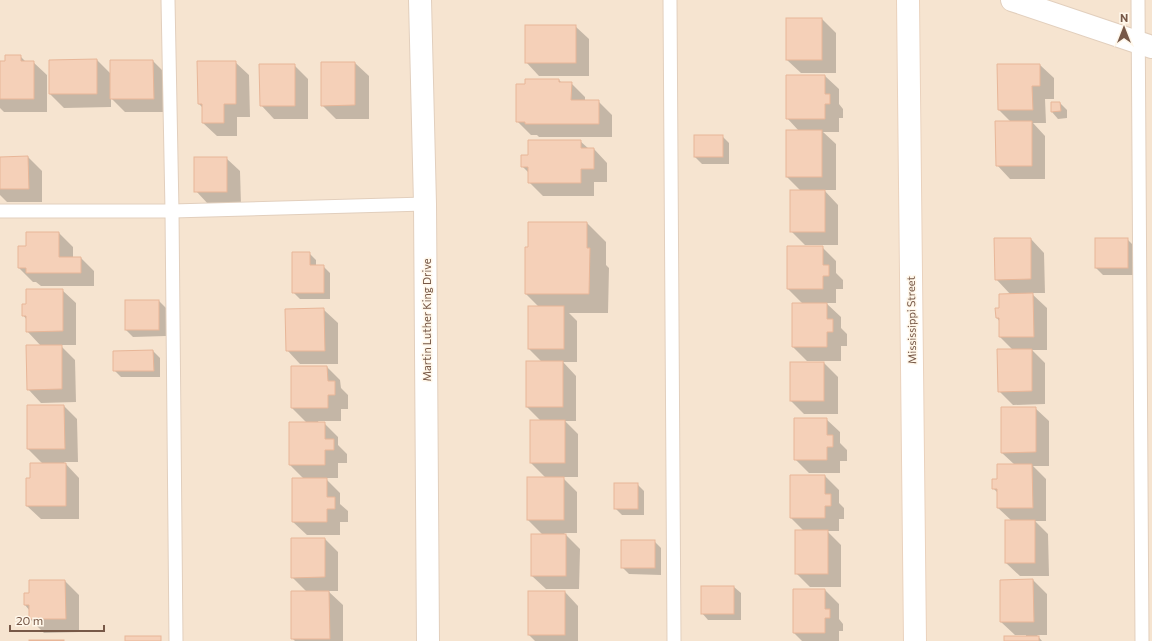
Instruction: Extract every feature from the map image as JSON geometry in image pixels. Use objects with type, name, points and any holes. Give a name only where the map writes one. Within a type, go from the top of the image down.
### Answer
[{"type":"street","name":"Martin Luther King Drive","points":[[420,0],[425,204],[428,641]]},
{"type":"street","name":"Mississippi Street","points":[[908,0],[914,641]]},
{"type":"street","points":[[1012,0],[1145,44]]},
{"type":"lane","points":[[168,0],[172,211],[176,641]]},
{"type":"lane","points":[[670,0],[674,641]]},
{"type":"lane","points":[[1138,0],[1145,44],[1146,637]]},
{"type":"lane","points":[[0,211],[172,211],[425,204]]},
{"type":"shaded area","points":[[0,0],[1152,0],[1152,641],[0,641]]},
{"type":"building","points":[[786,18],[822,18],[822,60],[786,60]]},
{"type":"building","points":[[525,25],[576,25],[576,63],[525,63]]},
{"type":"building","points":[[5,55],[21,55],[21,61],[34,61],[34,99],[0,99],[0,61],[5,61]]},
{"type":"building","points":[[97,59],[97,94],[49,94],[49,60]]},
{"type":"building","points":[[110,60],[153,60],[154,99],[110,99]]},
{"type":"building","points":[[197,61],[236,61],[236,104],[224,104],[224,123],[202,123],[202,104],[198,104]]},
{"type":"building","points":[[321,62],[355,62],[355,105],[321,106]]},
{"type":"building","points":[[259,64],[295,64],[295,106],[260,106]]},
{"type":"building","points":[[997,64],[1040,64],[1040,86],[1032,86],[1033,110],[998,110]]},
{"type":"building","points":[[786,75],[825,75],[825,94],[830,94],[830,104],[825,104],[825,119],[786,119]]},
{"type":"building","points":[[525,79],[559,79],[559,82],[572,82],[571,100],[599,100],[599,124],[525,124],[525,122],[516,122],[516,84],[525,84]]},
{"type":"building","points":[[1051,102],[1060,102],[1061,111],[1051,112]]},
{"type":"building","points":[[995,121],[1032,121],[1032,166],[996,166]]},
{"type":"building","points":[[786,130],[822,130],[822,177],[786,177]]},
{"type":"building","points":[[694,135],[723,135],[723,157],[694,157]]},
{"type":"building","points":[[528,140],[581,140],[581,148],[594,148],[594,169],[581,169],[581,183],[528,183],[528,167],[521,167],[521,155],[528,155]]},
{"type":"building","points":[[28,156],[29,189],[0,189],[0,157]]},
{"type":"building","points":[[194,157],[227,157],[227,192],[194,192]]},
{"type":"building","points":[[790,190],[825,190],[825,232],[790,232]]},
{"type":"building","points":[[528,222],[587,222],[587,248],[590,248],[589,294],[525,294],[525,247],[528,247]]},
{"type":"building","points":[[26,232],[59,232],[59,257],[81,257],[81,273],[26,273],[26,268],[18,268],[18,246],[26,246]]},
{"type":"building","points":[[994,238],[1031,238],[1031,279],[995,280]]},
{"type":"building","points":[[1095,238],[1128,238],[1128,268],[1095,268]]},
{"type":"building","points":[[787,246],[823,246],[823,265],[829,265],[829,276],[823,276],[823,289],[787,289]]},
{"type":"building","points":[[292,252],[310,252],[310,265],[324,265],[324,293],[292,293]]},
{"type":"building","points":[[26,289],[63,289],[63,331],[26,332],[26,316],[22,316],[22,304],[26,304]]},
{"type":"building","points":[[1033,293],[1034,337],[999,337],[999,318],[996,318],[995,308],[999,308],[999,294]]},
{"type":"building","points":[[125,300],[159,300],[159,330],[125,330]]},
{"type":"building","points":[[792,303],[827,303],[827,319],[833,319],[833,332],[827,332],[827,347],[792,347]]},
{"type":"building","points":[[528,306],[564,306],[564,349],[528,349]]},
{"type":"building","points":[[324,308],[325,351],[286,351],[285,309]]},
{"type":"building","points":[[26,345],[62,345],[62,389],[27,390]]},
{"type":"building","points":[[997,349],[1032,349],[1032,391],[998,392]]},
{"type":"building","points":[[153,350],[154,371],[113,371],[113,351]]},
{"type":"building","points":[[526,361],[563,361],[563,407],[526,407]]},
{"type":"building","points":[[790,362],[824,362],[824,401],[790,401]]},
{"type":"building","points":[[291,366],[327,366],[328,381],[335,381],[335,395],[328,395],[328,408],[291,408]]},
{"type":"building","points":[[27,405],[64,405],[65,449],[27,449]]},
{"type":"building","points":[[1001,407],[1036,407],[1036,452],[1001,453]]},
{"type":"building","points":[[794,418],[827,418],[827,435],[833,435],[833,447],[827,447],[827,460],[794,460]]},
{"type":"building","points":[[530,420],[565,420],[565,463],[530,463]]},
{"type":"building","points":[[289,422],[325,422],[325,439],[334,439],[334,450],[325,450],[325,465],[289,465]]},
{"type":"building","points":[[30,463],[66,463],[66,506],[26,506],[26,478],[30,478]]},
{"type":"building","points":[[997,464],[1032,464],[1033,508],[997,508],[997,489],[992,489],[992,479],[997,479]]},
{"type":"building","points":[[790,475],[825,475],[825,494],[831,494],[831,506],[825,506],[825,518],[790,518]]},
{"type":"building","points":[[527,477],[564,477],[564,520],[527,520]]},
{"type":"building","points":[[292,478],[327,478],[327,497],[335,497],[335,509],[327,509],[327,522],[292,522]]},
{"type":"building","points":[[614,483],[638,483],[638,509],[614,509]]},
{"type":"building","points":[[1005,520],[1035,520],[1035,563],[1005,563]]},
{"type":"building","points":[[795,530],[828,530],[828,574],[795,574]]},
{"type":"building","points":[[531,534],[566,534],[566,576],[531,576]]},
{"type":"building","points":[[291,538],[325,538],[325,577],[291,578]]},
{"type":"building","points":[[621,540],[655,540],[655,568],[621,568]]},
{"type":"building","points":[[1033,579],[1034,622],[1000,622],[1000,580]]},
{"type":"building","points":[[29,580],[65,580],[66,619],[29,619],[29,605],[24,605],[24,593],[29,593]]},
{"type":"building","points":[[701,586],[734,586],[734,614],[701,614]]},
{"type":"building","points":[[793,589],[825,589],[825,609],[830,609],[830,618],[825,618],[825,633],[793,633]]},
{"type":"building","points":[[291,591],[329,591],[330,639],[291,639]]},
{"type":"building","points":[[528,591],[565,591],[565,635],[528,635]]},
{"type":"building","points":[[125,636],[161,636],[161,641],[125,641]]},
{"type":"building","points":[[1004,636],[1039,636],[1039,641],[1004,641]]},
{"type":"building","points":[[64,640],[64,641],[29,641]]}]
